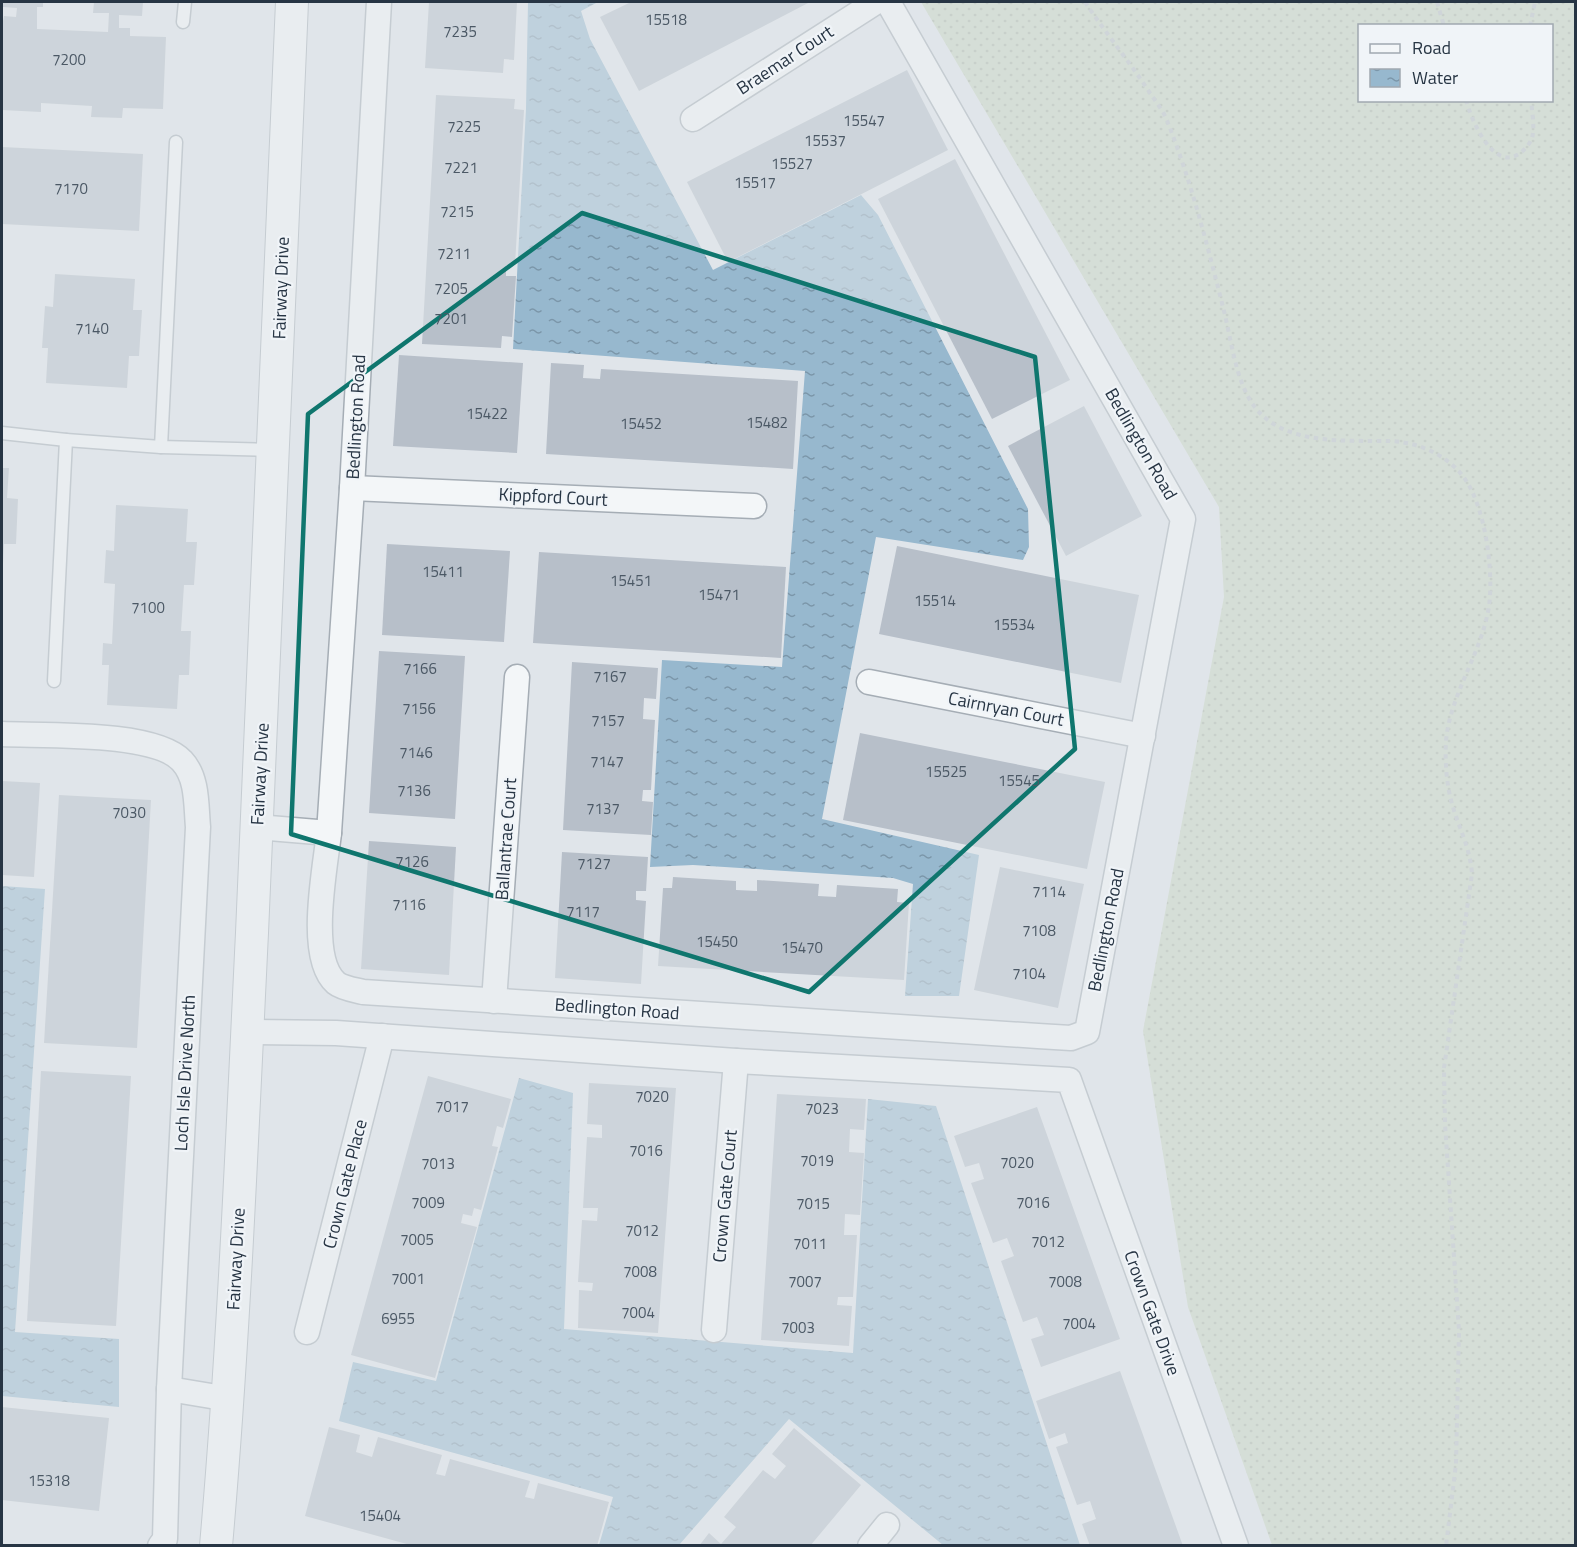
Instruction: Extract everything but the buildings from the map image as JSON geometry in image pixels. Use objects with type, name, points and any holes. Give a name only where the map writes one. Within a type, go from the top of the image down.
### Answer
[{"type":"street","name":"Fairway Drive","points":[[216,1545],[229,1399],[275,450],[292,2]]},
{"type":"street","name":"Bedlington Road","points":[[379,2],[352,488],[320,937],[326,969],[337,984],[363,992],[1038,1036],[1080,1036],[1087,1032],[1183,519],[888,2]]},
{"type":"street","name":"Braemar Court","points":[[693,119],[876,2]]},
{"type":"street","name":"Kippford Court","points":[[352,488],[754,506]]},
{"type":"street","name":"Ballantrae Court","points":[[494,1001],[517,677]]},
{"type":"street","name":"Cairnryan Court","points":[[869,681],[1143,736]]},
{"type":"street","name":"Loch Isle Drive North","points":[[2,734],[110,738],[152,745],[182,761],[195,789],[198,828],[163,1542]]},
{"type":"street","points":[[257,827],[328,833]]},
{"type":"street","points":[[247,1032],[382,1036],[736,1061]]},
{"type":"street","name":"Crown Gate Place","points":[[307,1332],[382,1036]]},
{"type":"street","name":"Crown Gate Drive","points":[[736,1061],[1069,1080],[1236,1545]]},
{"type":"street","name":"Crown Gate Court","points":[[714,1330],[736,1061]]},
{"type":"street","points":[[169,1389],[229,1399]]},
{"type":"street","points":[[870,1545],[886,1525]]},
{"type":"lane","points":[[183,22],[185,2]]},
{"type":"lane","points":[[161,447],[176,142]]},
{"type":"lane","points":[[2,433],[161,447],[275,450]]},
{"type":"lane","points":[[54,681],[66,440]]},
{"type":"path","points":[[1085,2],[1167,120],[1205,236],[1239,369],[1250,400],[1269,421],[1297,434],[1327,441],[1395,441],[1417,445],[1441,455],[1463,476],[1476,503],[1486,545],[1489,605],[1482,634],[1450,718],[1447,738],[1446,765],[1450,797],[1470,850],[1472,874],[1444,1068],[1444,1124],[1459,1331],[1456,1464],[1446,1545]]},
{"type":"path","points":[[1437,2],[1443,24]]},
{"type":"path","points":[[1530,24],[1535,2]]},
{"type":"path","points":[[1466,102],[1469,114],[1492,151],[1503,158],[1521,153],[1532,139],[1531,102]]},
{"type":"highlighted area","points":[[582,213],[1035,357],[1075,749],[809,992],[291,834],[308,414]]},
{"type":"green space","points":[[921,2],[1575,2],[1575,1545],[1272,1545],[1188,1307],[1143,1031],[1224,597],[1219,507]]},
{"type":"water","points":[[528,2],[598,2],[581,11],[590,39],[713,270],[861,195],[878,215],[1028,509],[1029,547],[1023,560],[876,537],[822,819],[979,855],[959,996],[905,996],[913,884],[893,878],[693,865],[650,867],[662,660],[782,667],[805,371],[513,349],[526,109]]},
{"type":"water","points":[[2,886],[45,889],[15,1332],[119,1339],[119,1407],[2,1396]]},
{"type":"water","points":[[519,1078],[573,1093],[564,1329],[853,1353],[868,1099],[936,1106],[1080,1545],[943,1545],[789,1419],[679,1545],[599,1545],[613,1497],[339,1421],[353,1362],[436,1381]]}]
